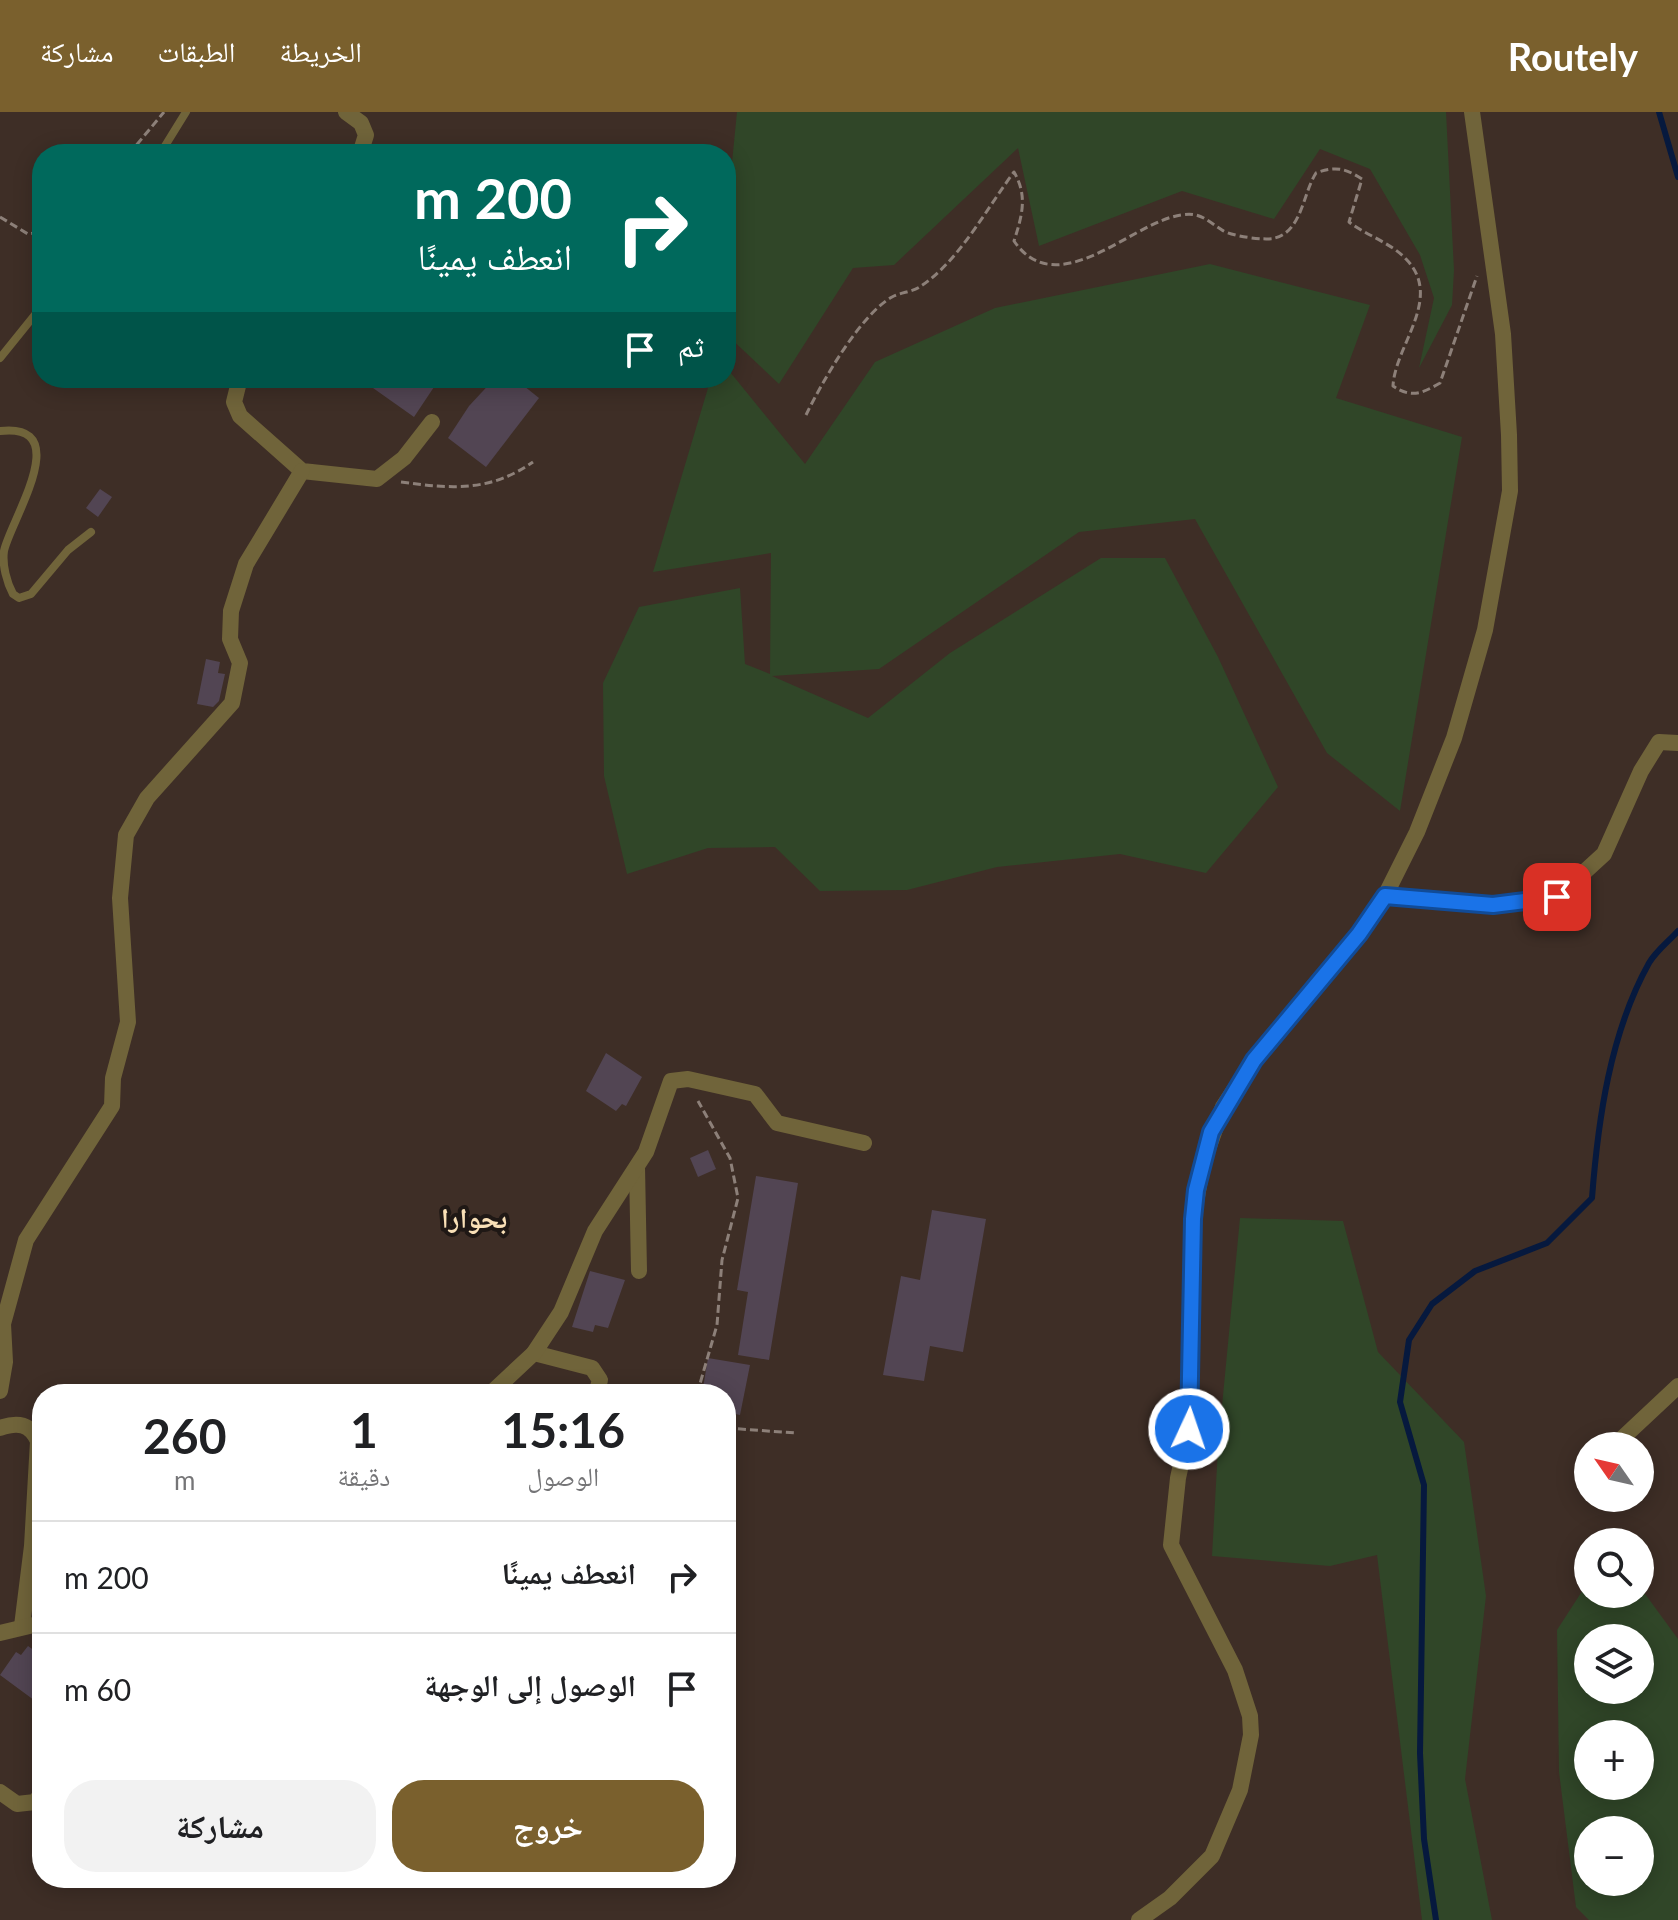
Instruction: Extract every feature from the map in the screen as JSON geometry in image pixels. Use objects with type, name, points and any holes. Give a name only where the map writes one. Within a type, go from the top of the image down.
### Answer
[{"type":"street","points":[[346,112],[361,123],[366,135],[363,144]]},
{"type":"street","points":[[1139,1920],[1170,1898],[1212,1856],[1240,1790],[1251,1735],[1246,1701],[1235,1670],[1171,1545],[1178,1478],[1189,1429],[1196,1190],[1211,1132],[1246,1072],[1385,896],[1417,832],[1454,738],[1485,630],[1510,491],[1503,334],[1472,112]]},
{"type":"street","points":[[238,388],[234,402],[240,416],[302,471],[377,479],[404,458],[432,422]]},
{"type":"street","points":[[0,1391],[5,1362],[3,1324],[26,1240],[46,1203],[112,1106],[113,1078],[128,1022],[120,898],[126,835],[147,798],[232,703],[240,663],[230,639],[231,611],[246,564],[302,471]]},
{"type":"street","points":[[1385,896],[1493,905],[1557,897],[1604,854],[1641,771],[1659,742],[1678,743]]},
{"type":"street","points":[[501,1384],[534,1353],[561,1312],[595,1231],[646,1152],[671,1081],[688,1079],[755,1094],[777,1123],[864,1143]]},
{"type":"street","points":[[637,1167],[639,1271]]},
{"type":"street","points":[[534,1353],[592,1368],[600,1380],[599,1384]]},
{"type":"street","points":[[1629,1432],[1678,1386]]},
{"type":"street","points":[[0,1428],[15,1422],[26,1426],[32,1434]]},
{"type":"street","points":[[22,1626],[32,1546]]},
{"type":"street","points":[[0,1633],[32,1624]]},
{"type":"street","points":[[0,1792],[17,1804],[32,1802]]},
{"type":"lane","points":[[166,144],[186,112]]},
{"type":"lane","points":[[0,358],[32,318]]},
{"type":"lane","points":[[0,431],[19,431],[28,436],[35,455],[31,488],[5,548],[4,565],[13,594],[19,598],[31,594],[68,550],[91,532]]},
{"type":"path","points":[[137,144],[164,112]]},
{"type":"path","points":[[806,415],[829,370],[868,322],[891,297],[921,287],[985,216],[1014,172],[1022,184],[1024,212],[1014,241],[1021,252],[1039,262],[1059,264],[1077,262],[1169,218],[1189,214],[1207,217],[1224,232],[1274,239],[1289,231],[1316,173],[1333,167],[1348,170],[1362,179],[1349,222],[1407,260],[1417,280],[1421,310],[1393,370],[1393,386],[1406,395],[1421,394],[1440,383],[1490,240]]},
{"type":"path","points":[[0,217],[32,233]]},
{"type":"path","points":[[377,479],[473,488],[509,479],[533,462]]},
{"type":"path","points":[[688,1079],[730,1158],[738,1198],[722,1260],[717,1325],[700,1384]]},
{"type":"path","points":[[736,1429],[796,1433]]},
{"type":"green space","points":[[737,112],[1446,112],[1454,270],[1452,305],[1419,368],[1434,298],[1420,255],[1370,169],[1320,149],[1274,219],[1182,191],[1039,246],[1018,148],[894,265],[853,268],[779,384],[736,343],[734,144]]},
{"type":"green space","points":[[1210,264],[1370,305],[1336,398],[1462,437],[1400,811],[1327,753],[1195,519],[1079,532],[879,669],[772,676],[868,718],[950,653],[1101,558],[1165,558],[1218,657],[1278,787],[1206,873],[1120,854],[997,867],[907,890],[820,891],[775,847],[708,848],[627,874],[604,776],[603,683],[639,607],[740,588],[745,664],[770,674],[771,553],[653,572],[708,388],[736,388],[736,379],[805,464],[875,362],[995,308]]},
{"type":"green space","points":[[1240,1218],[1343,1221],[1378,1352],[1464,1442],[1486,1596],[1465,1779],[1492,1920],[1422,1920],[1377,1555],[1330,1566],[1212,1556],[1218,1448]]},
{"type":"green space","points":[[1574,1604],[1574,1608],[1654,1606],[1678,1639],[1678,1920],[1589,1920],[1576,1907],[1575,1896],[1654,1896],[1654,1816],[1574,1816],[1574,1891],[1559,1772],[1557,1630]]},
{"type":"building","points":[[373,388],[433,388],[414,417]]},
{"type":"building","points":[[486,388],[526,388],[539,398],[486,467],[448,438],[469,406]]},
{"type":"building","points":[[100,489],[112,497],[98,517],[86,508]]},
{"type":"building","points":[[206,659],[220,662],[218,673],[225,674],[219,701],[213,707],[197,704]]},
{"type":"building","points":[[606,1053],[642,1077],[626,1106],[622,1104],[616,1111],[586,1091]]},
{"type":"building","points":[[708,1150],[716,1169],[698,1177],[690,1158]]},
{"type":"building","points":[[756,1176],[798,1183],[769,1360],[738,1355],[748,1292],[737,1290]]},
{"type":"building","points":[[932,1210],[986,1219],[963,1352],[930,1346],[924,1381],[883,1375],[901,1276],[920,1280]]},
{"type":"building","points":[[590,1271],[625,1280],[608,1328],[595,1325],[593,1332],[572,1327]]},
{"type":"building","points":[[708,1358],[750,1365],[740,1415],[736,1414],[736,1384],[704,1384]]},
{"type":"building","points":[[28,1646],[32,1649],[32,1699],[0,1675],[16,1652],[21,1655]]},
{"type":"waterway","points":[[1659,112],[1678,177]]},
{"type":"waterway","points":[[1436,1920],[1424,1839],[1420,1753],[1424,1485],[1400,1402],[1409,1340],[1432,1304],[1475,1271],[1547,1243],[1592,1198],[1602,1108],[1624,1018],[1649,963],[1678,931]]},
{"type":"district","name":"بحوارا","points":[[474,1218]]},
{"type":"route","points":[[1189,1429],[1196,1190],[1211,1132],[1223,1107],[1254,1060],[1359,934],[1385,896],[1399,900],[1493,905],[1557,897]]}]
